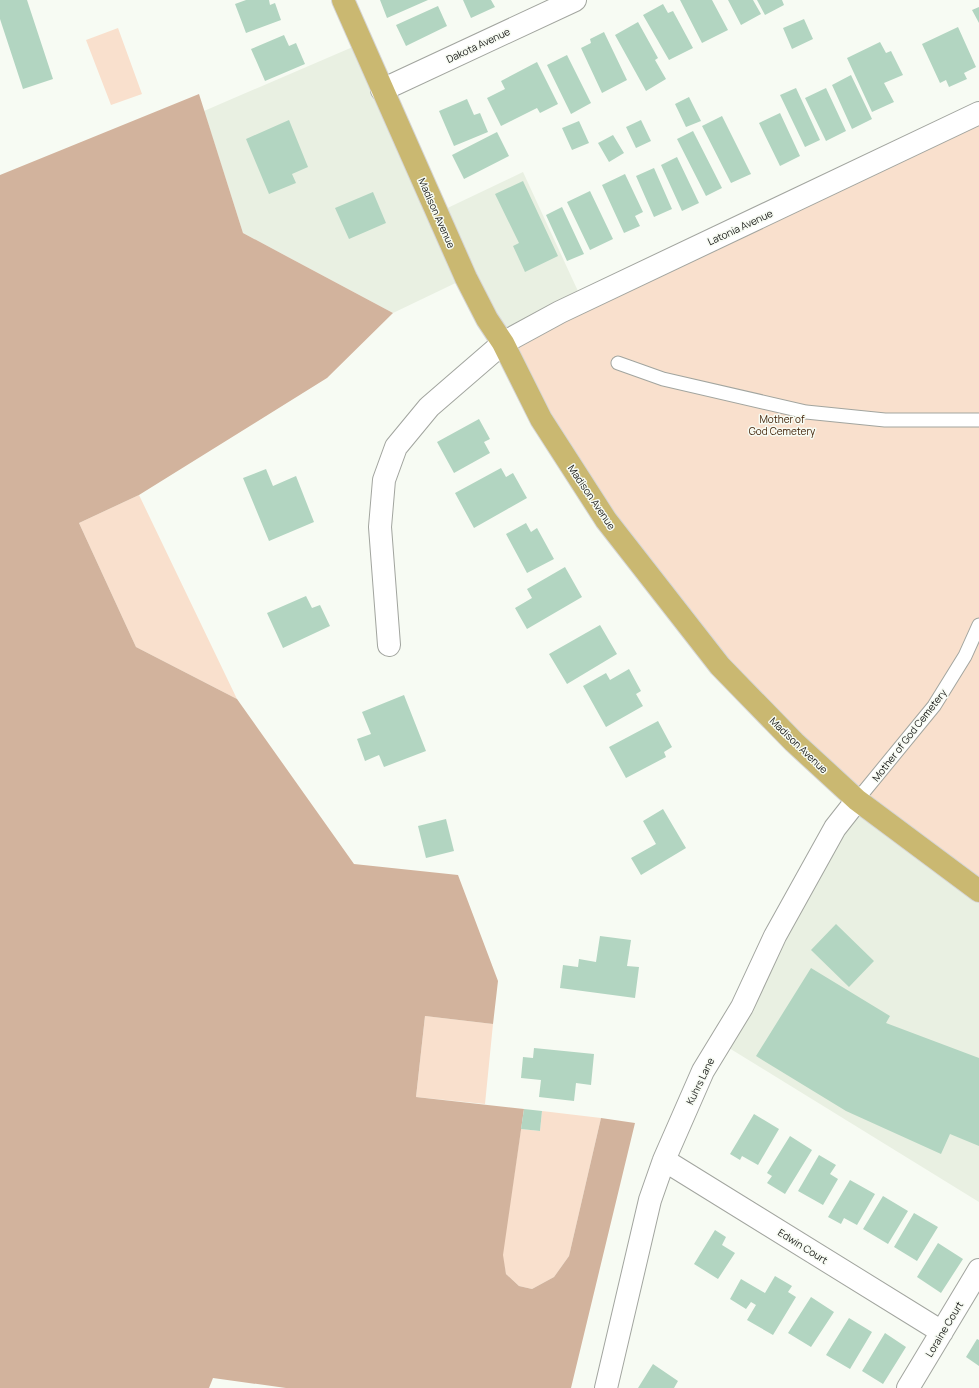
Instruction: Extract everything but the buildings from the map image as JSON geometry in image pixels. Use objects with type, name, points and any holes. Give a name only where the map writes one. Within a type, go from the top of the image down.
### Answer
[{"type":"main road","name":"Madison Avenue","points":[[343,0],[466,278],[487,319],[503,343],[545,426],[606,520],[720,666],[794,742],[857,800],[979,891]]},
{"type":"street","name":"Dakota Avenue","points":[[382,90],[575,0]]},
{"type":"street","name":"Latonia Avenue","points":[[389,645],[380,527],[384,480],[396,447],[429,407],[503,343],[560,312],[979,113]]},
{"type":"street","name":"Kuhrs Lane","points":[[606,1388],[650,1200],[664,1160],[703,1071],[742,1007],[775,936],[835,828],[857,800]]},
{"type":"street","name":"Edwin Court","points":[[664,1160],[942,1332]]},
{"type":"street","name":"Loraine Court","points":[[908,1388],[979,1270]]},
{"type":"lane","points":[[618,363],[663,379],[806,412],[885,420],[979,420]]},
{"type":"lane","name":"Mother of God Cemetery","points":[[857,800],[934,706],[965,656],[979,625]]},
{"type":"shaded area","points":[[362,43],[437,213],[523,172],[583,302],[503,343],[466,278],[393,313],[243,233],[204,111]]},
{"type":"shaded area","points":[[199,94],[243,233],[393,313],[327,378],[139,495],[79,523],[136,647],[237,699],[354,864],[458,875],[498,981],[493,1024],[425,1016],[416,1097],[524,1109],[503,1255],[506,1274],[519,1286],[532,1289],[554,1277],[569,1256],[601,1118],[635,1123],[571,1388],[286,1388],[213,1378],[209,1388],[0,1388],[0,175]]},
{"type":"shaded area","points":[[857,800],[979,889],[979,1202],[729,1048],[824,868]]},
{"type":"green space","points":[[118,28],[142,94],[111,105],[86,40]]},
{"type":"green space","name":"Mother of God Cemetery","points":[[979,113],[979,891],[857,800],[669,603],[503,343]]},
{"type":"green space","points":[[139,495],[237,699],[136,647],[79,523]]},
{"type":"green space","points":[[425,1016],[493,1024],[485,1104],[416,1097]]},
{"type":"green space","points":[[542,1111],[601,1118],[569,1256],[554,1277],[532,1289],[519,1286],[506,1274],[502,1255],[521,1129],[540,1131]]}]
